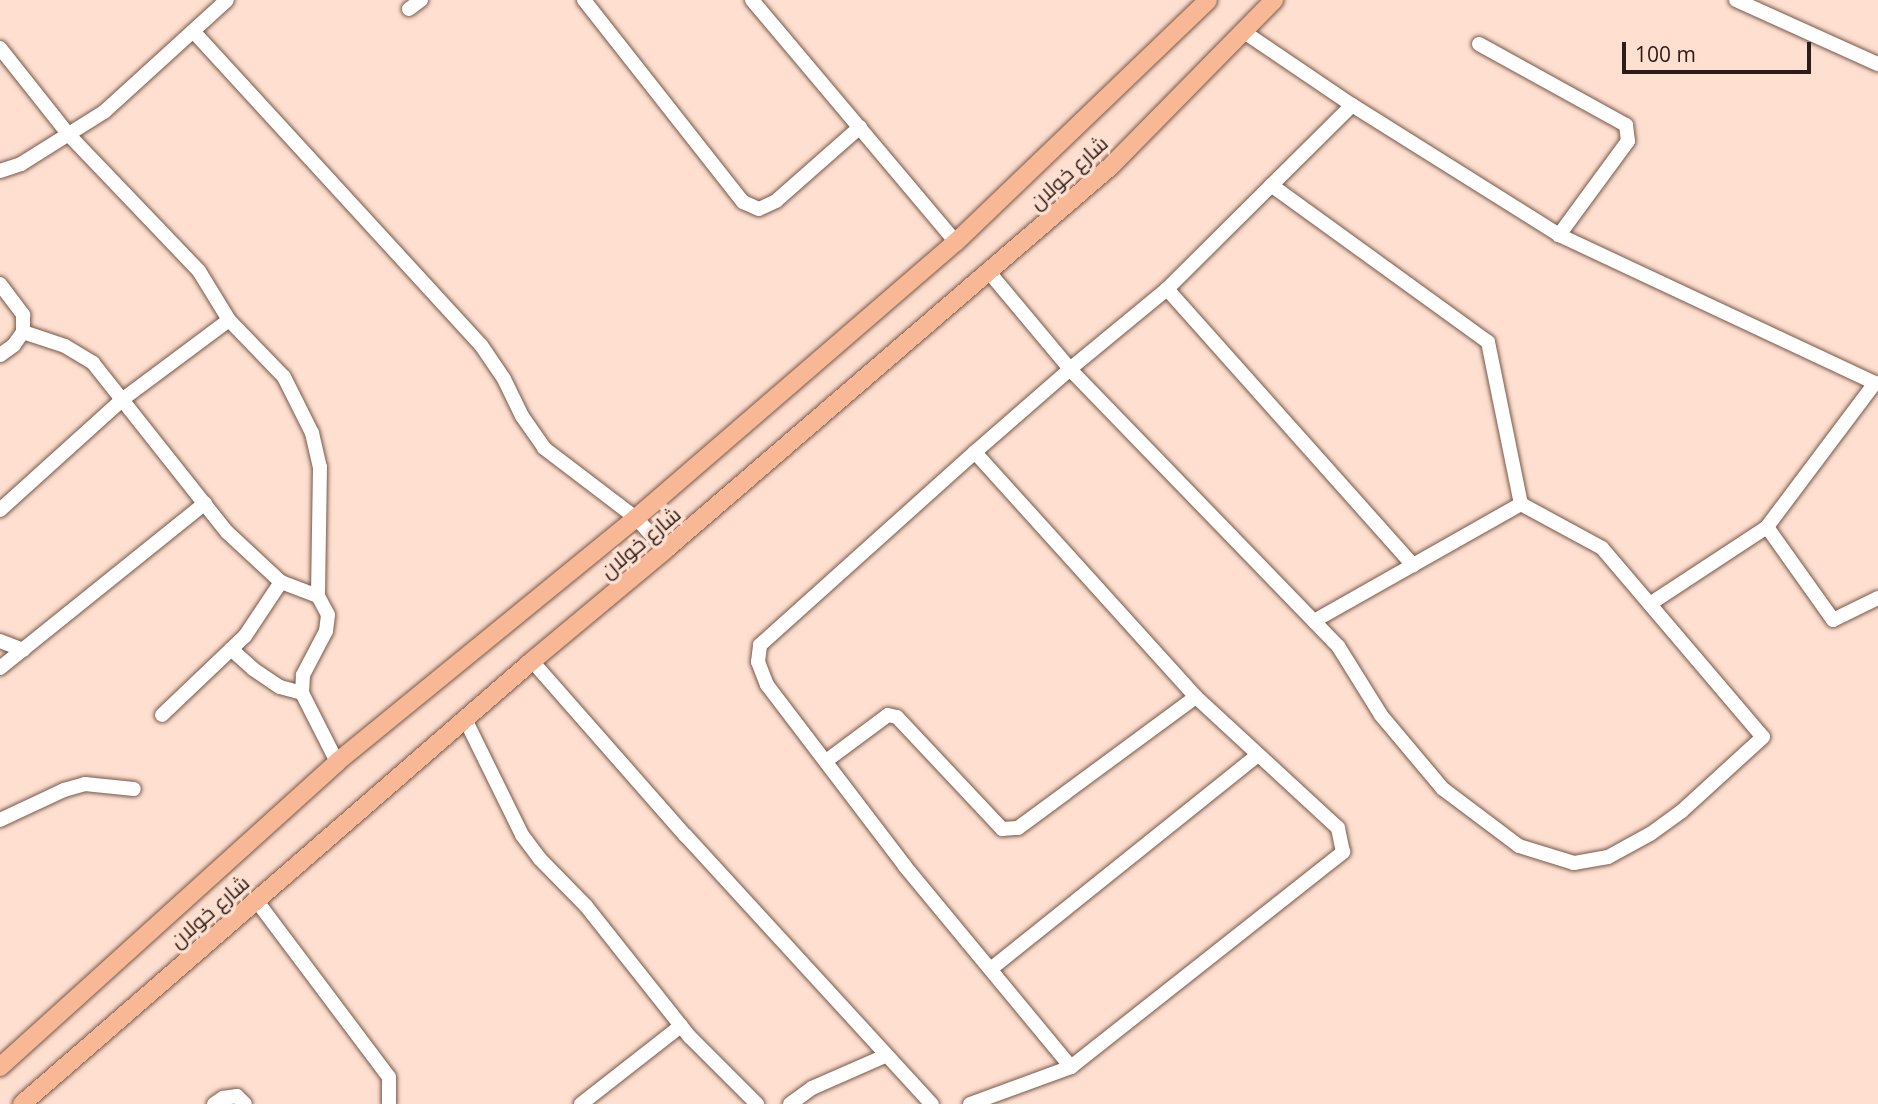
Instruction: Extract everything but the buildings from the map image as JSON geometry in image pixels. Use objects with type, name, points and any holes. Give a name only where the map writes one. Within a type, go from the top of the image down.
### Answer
[{"type":"main road","name":"شارع خولان","points":[[2,1063],[337,762],[636,518],[956,242],[1208,0]]},
{"type":"main road","name":"شارع خولان","points":[[22,1104],[532,661],[1111,166],[1274,0]]},
{"type":"street","points":[[0,171],[21,164],[104,112],[228,0]]},
{"type":"street","points":[[584,0],[743,202],[759,209],[776,201],[860,127]]},
{"type":"street","points":[[752,0],[956,242]]},
{"type":"street","points":[[1736,0],[1878,64]]},
{"type":"street","points":[[193,31],[481,345],[504,379],[522,416],[544,447],[636,518],[665,550]]},
{"type":"street","points":[[1244,32],[1352,105],[1559,235],[1876,383],[1767,527],[1650,604]]},
{"type":"street","points":[[1479,44],[1626,125],[1628,141],[1559,235]]},
{"type":"street","points":[[0,48],[69,135],[199,271],[229,320],[284,377],[312,433],[320,467],[318,596],[328,615],[326,631],[303,675],[302,693],[337,762]]},
{"type":"street","points":[[1071,1067],[992,968],[905,866],[767,685],[758,662],[760,645],[975,452],[1167,289],[1352,105]]},
{"type":"street","points":[[1271,185],[1488,341],[1521,504]]},
{"type":"street","points":[[989,272],[1070,369],[1338,646],[1381,715],[1443,789],[1519,846],[1574,863],[1608,857],[1650,834],[1682,811],[1763,737],[1602,548],[1521,504]]},
{"type":"street","points":[[0,284],[23,315],[23,332],[14,345],[0,355]]},
{"type":"street","points":[[1167,289],[1413,565]]},
{"type":"street","points":[[0,510],[123,399],[229,320]]},
{"type":"street","points":[[23,332],[65,346],[93,363],[227,532],[281,582],[318,596]]},
{"type":"street","points":[[970,1104],[1071,1067],[1343,852],[1338,828],[1196,697],[975,452]]},
{"type":"street","points":[[0,668],[205,503]]},
{"type":"street","points":[[1314,621],[1521,504]]},
{"type":"street","points":[[1767,527],[1833,620],[1878,598]]},
{"type":"street","points":[[162,715],[245,636],[281,582]]},
{"type":"street","points":[[0,641],[23,650]]},
{"type":"street","points":[[231,649],[279,687],[302,693]]},
{"type":"street","points":[[532,661],[932,1104]]},
{"type":"street","points":[[826,761],[888,715],[897,717],[1002,828],[1018,828],[1196,697]]},
{"type":"street","points":[[465,719],[522,835],[540,859],[586,906],[681,1026],[757,1104]]},
{"type":"street","points":[[992,968],[1258,755]]},
{"type":"street","points":[[0,820],[85,783],[134,789]]},
{"type":"street","points":[[256,900],[389,1077],[389,1104]]},
{"type":"street","points":[[581,1104],[681,1026]]},
{"type":"street","points":[[790,1104],[812,1088],[885,1055]]},
{"type":"street","points":[[214,1104],[223,1098],[237,1096],[245,1104]]}]
